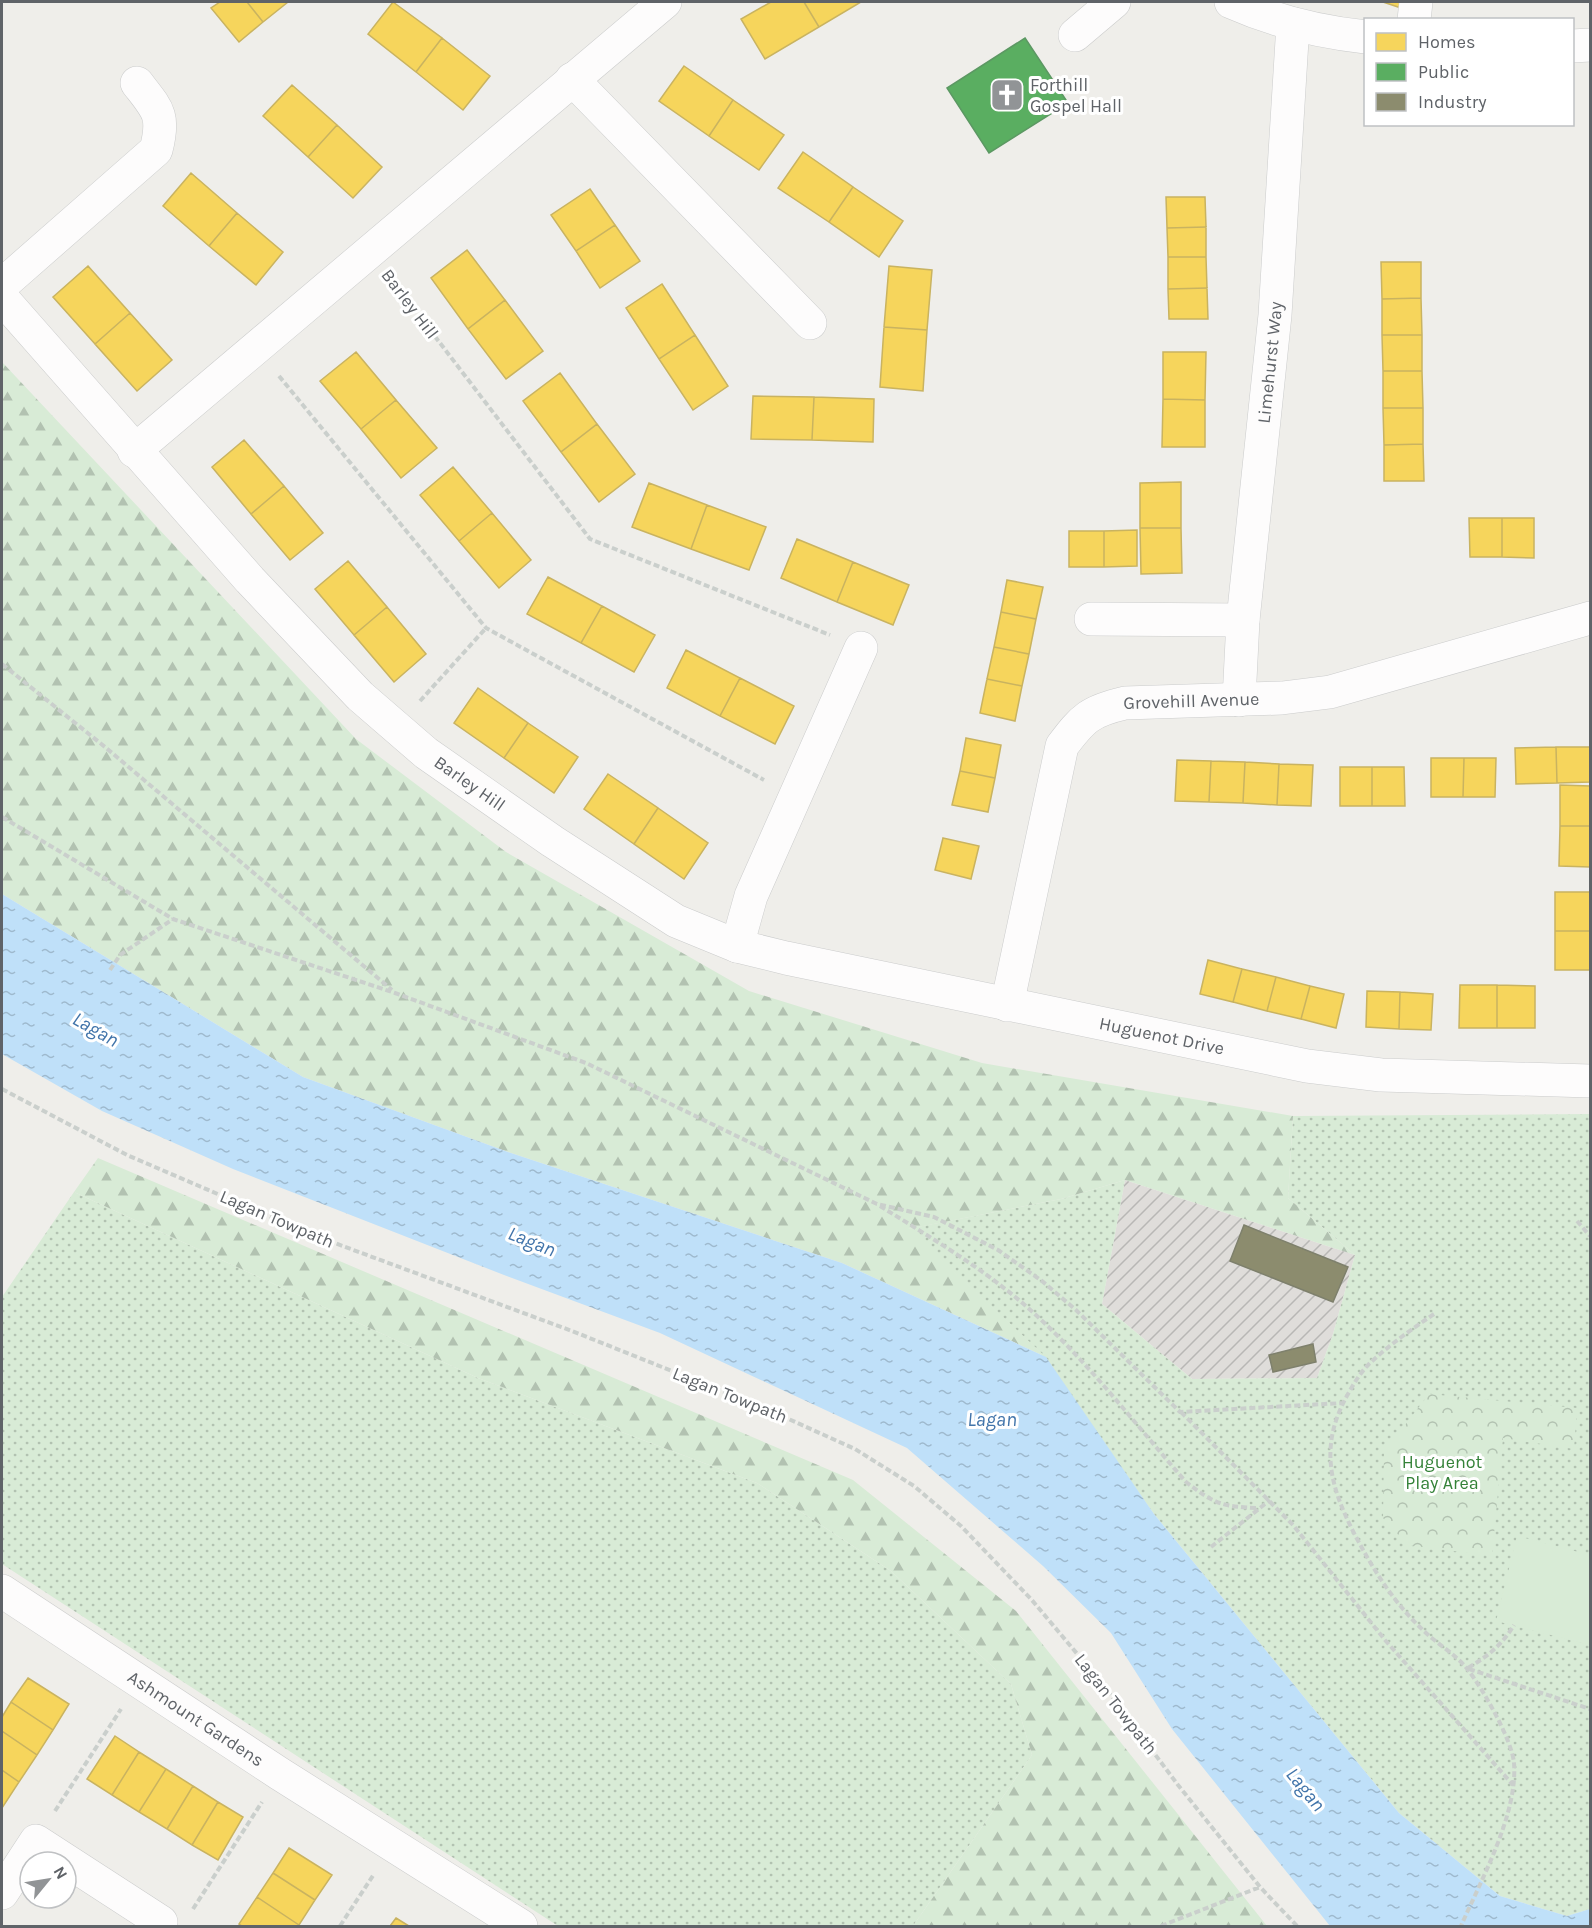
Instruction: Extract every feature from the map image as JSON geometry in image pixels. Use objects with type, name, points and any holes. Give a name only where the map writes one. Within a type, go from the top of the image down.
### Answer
[{"type":"street","name":"Barley Hill","points":[[134,451],[665,2]]},
{"type":"street","points":[[1075,35],[1114,2]]},
{"type":"street","points":[[1231,2],[1293,24],[1337,34],[1364,37]]},
{"type":"street","points":[[1414,18],[1416,2]]},
{"type":"street","name":"Limehurst Way","points":[[1239,700],[1243,620],[1275,315],[1293,24]]},
{"type":"street","points":[[1574,46],[1590,45]]},
{"type":"street","points":[[572,79],[810,323]]},
{"type":"street","points":[[2,285],[156,150],[161,130],[159,111],[137,83]]},
{"type":"street","name":"Barley Hill","points":[[2,298],[134,451],[258,589],[360,696],[426,753],[543,834],[676,921],[737,946]]},
{"type":"street","name":"Grovehill Avenue","points":[[1006,1005],[1062,746],[1078,724],[1101,709],[1125,703],[1282,698],[1330,692],[1590,618]]},
{"type":"street","points":[[1091,619],[1243,620]]},
{"type":"street","points":[[737,946],[751,896],[861,648]]},
{"type":"street","name":"Huguenot Drive","points":[[737,946],[1006,1005],[1307,1066],[1381,1075],[1590,1081]]},
{"type":"street","name":"Ashmount Gardens","points":[[2,1591],[280,1774],[521,1926]]},
{"type":"street","points":[[2,1893],[36,1841],[175,1920]]},
{"type":"path","name":"Barley Hill","points":[[370,252],[590,539],[861,648]]},
{"type":"path","points":[[256,348],[486,628],[796,797]]},
{"type":"path","points":[[397,728],[486,628]]},
{"type":"path","points":[[2,664],[105,747],[395,993]]},
{"type":"path","points":[[2,817],[173,919],[395,993],[586,1063],[877,1204],[990,1278],[1035,1314],[1066,1344],[1186,1482],[1210,1500],[1232,1507],[1259,1508]]},
{"type":"path","points":[[110,970],[120,955],[173,919]]},
{"type":"path","name":"Lagan Towpath","points":[[2,1089],[148,1165],[312,1235],[572,1331],[762,1407],[855,1449],[904,1480],[961,1526],[1031,1599],[1100,1682],[1178,1785],[1260,1887],[1296,1926]]},
{"type":"path","points":[[877,1204],[934,1217],[998,1250],[1042,1281],[1076,1310],[1270,1500],[1293,1525],[1385,1640],[1514,1785]]},
{"type":"path","points":[[1577,1221],[1590,1236]]},
{"type":"path","points":[[1434,1314],[1391,1344],[1367,1366],[1343,1403],[1333,1426],[1330,1445],[1331,1470],[1337,1497],[1372,1568],[1394,1600],[1424,1632],[1468,1669],[1506,1736],[1514,1762],[1514,1785],[1509,1814],[1461,1926]]},
{"type":"path","points":[[1180,1412],[1343,1403]]},
{"type":"path","points":[[1211,1547],[1270,1500]]},
{"type":"path","points":[[1468,1669],[1496,1649],[1506,1639],[1514,1625]]},
{"type":"path","points":[[1468,1669],[1590,1709]]},
{"type":"path","points":[[36,1841],[139,1681]]},
{"type":"path","points":[[175,1920],[280,1774]]},
{"type":"path","points":[[340,1926],[393,1846]]},
{"type":"path","points":[[1161,1926],[1260,1887]]},
{"type":"shaded area","points":[[1125,1180],[1355,1255],[1333,1334],[1317,1378],[1192,1379],[1102,1304]]},
{"type":"green space","points":[[2,362],[356,739],[506,852],[749,991],[982,1063],[1293,1116],[1288,1198],[1355,1255],[1125,1180],[1061,1199],[908,1229],[1046,1357],[842,1263],[511,1153],[303,1077],[2,894]]},
{"type":"green space","points":[[1590,1114],[1590,1909],[1567,1916],[1500,1896],[1399,1813],[1154,1514],[1039,1351],[907,1229],[1061,1199],[1125,1180],[1102,1304],[1192,1379],[1317,1378],[1333,1334],[1355,1255],[1288,1198],[1293,1116]]},
{"type":"green space","points":[[98,1158],[853,1480],[1016,1611],[1267,1926],[913,1926],[1032,1755],[1011,1684],[891,1571],[757,1483],[478,1378],[74,1192]]},
{"type":"green space","points":[[74,1192],[478,1378],[757,1483],[891,1571],[1011,1684],[1032,1755],[913,1926],[558,1926],[2,1564],[2,1297]]},
{"type":"green space","name":"Huguenot Play Area","points":[[1429,1394],[1577,1408],[1574,1449],[1503,1438],[1492,1556],[1407,1545],[1383,1518],[1384,1452]]},
{"type":"green space","points":[[1517,1536],[1590,1555],[1590,1645],[1496,1621]]},
{"type":"water","name":"Lagan","points":[[2,894],[303,1077],[511,1153],[842,1263],[1046,1357],[1154,1514],[1399,1813],[1500,1896],[1567,1916],[1590,1909],[1590,1926],[1330,1926],[1172,1729],[1111,1633],[1043,1566],[907,1448],[660,1333],[233,1169],[102,1111],[2,1054]]},
{"type":"building: Homes","points":[[220,2],[247,2],[263,22],[239,42],[211,8]]},
{"type":"building: Homes","points":[[247,2],[288,2],[263,22]]},
{"type":"building: Homes","points":[[393,2],[442,38],[416,72],[368,34]]},
{"type":"building: Homes","points":[[771,2],[804,2],[819,27],[765,59],[741,19]]},
{"type":"building: Homes","points":[[804,2],[861,2],[819,27]]},
{"type":"building: Homes","points":[[1383,2],[1406,2],[1404,9]]},
{"type":"building: Homes","points":[[442,38],[490,76],[463,110],[416,72]]},
{"type":"building: Homes","points":[[684,66],[733,100],[709,136],[659,101]]},
{"type":"building: Homes","points":[[292,85],[337,125],[308,157],[263,116]]},
{"type":"building: Homes","points":[[733,100],[784,135],[759,170],[709,136]]},
{"type":"building: Homes","points":[[337,125],[382,167],[353,198],[308,157]]},
{"type":"building: Homes","points":[[803,152],[853,187],[829,222],[778,188]]},
{"type":"building: Homes","points":[[191,173],[237,213],[209,246],[163,206]]},
{"type":"building: Homes","points":[[853,187],[903,221],[879,257],[829,222]]},
{"type":"building: Homes","points":[[590,189],[615,225],[576,251],[551,215]]},
{"type":"building: Homes","points":[[1166,197],[1205,197],[1206,227],[1167,228]]},
{"type":"building: Homes","points":[[237,213],[283,252],[256,285],[209,246]]},
{"type":"building: Homes","points":[[615,225],[640,261],[600,288],[576,251]]},
{"type":"building: Homes","points":[[1206,227],[1206,257],[1168,257],[1167,228]]},
{"type":"building: Homes","points":[[467,250],[505,300],[468,329],[431,278]]},
{"type":"building: Homes","points":[[1168,257],[1206,257],[1207,288],[1168,289]]},
{"type":"building: Homes","points":[[1381,262],[1421,262],[1421,298],[1382,299]]},
{"type":"building: Homes","points":[[88,266],[130,313],[95,344],[53,297]]},
{"type":"building: Homes","points":[[889,266],[932,270],[927,330],[884,327]]},
{"type":"building: Homes","points":[[662,284],[695,335],[659,359],[626,308]]},
{"type":"building: Homes","points":[[1207,288],[1208,319],[1169,319],[1168,289]]},
{"type":"building: Homes","points":[[1421,298],[1422,335],[1382,335],[1382,299]]},
{"type":"building: Homes","points":[[505,300],[543,351],[506,379],[468,329]]},
{"type":"building: Homes","points":[[130,313],[172,360],[137,391],[95,344]]},
{"type":"building: Homes","points":[[884,327],[927,330],[923,391],[880,387]]},
{"type":"building: Homes","points":[[695,335],[728,386],[693,410],[659,359]]},
{"type":"building: Homes","points":[[1382,335],[1422,335],[1422,371],[1383,371]]},
{"type":"building: Homes","points":[[356,352],[396,400],[361,429],[320,381]]},
{"type":"building: Homes","points":[[1163,352],[1206,352],[1205,400],[1163,399]]},
{"type":"building: Homes","points":[[1383,371],[1422,371],[1423,408],[1383,408]]},
{"type":"building: Homes","points":[[560,373],[597,424],[561,452],[523,401]]},
{"type":"building: Homes","points":[[753,396],[814,397],[812,440],[751,439]]},
{"type":"building: Homes","points":[[814,397],[874,399],[873,442],[812,440]]},
{"type":"building: Homes","points":[[1163,399],[1205,400],[1205,447],[1162,447]]},
{"type":"building: Homes","points":[[396,400],[437,448],[401,478],[361,429]]},
{"type":"building: Homes","points":[[1383,408],[1423,408],[1423,444],[1384,445]]},
{"type":"building: Homes","points":[[597,424],[635,474],[599,502],[561,452]]},
{"type":"building: Homes","points":[[244,440],[284,486],[251,514],[212,467]]},
{"type":"building: Homes","points":[[1423,444],[1424,481],[1384,481],[1384,445]]},
{"type":"building: Homes","points":[[453,467],[492,513],[459,541],[420,495]]},
{"type":"building: Homes","points":[[1181,482],[1181,528],[1140,528],[1140,483]]},
{"type":"building: Homes","points":[[649,483],[707,505],[691,549],[632,527]]},
{"type":"building: Homes","points":[[284,486],[323,533],[290,560],[251,514]]},
{"type":"building: Homes","points":[[707,505],[766,527],[749,570],[691,549]]},
{"type":"building: Homes","points":[[492,513],[531,560],[499,588],[459,541]]},
{"type":"building: Homes","points":[[1469,518],[1502,518],[1502,557],[1470,557]]},
{"type":"building: Homes","points":[[1502,518],[1534,518],[1534,558],[1502,557]]},
{"type":"building: Homes","points":[[1140,528],[1181,528],[1182,573],[1141,574]]},
{"type":"building: Homes","points":[[1137,530],[1137,566],[1104,567],[1104,531]]},
{"type":"building: Homes","points":[[1069,531],[1104,531],[1104,567],[1069,567]]},
{"type":"building: Homes","points":[[797,539],[853,562],[837,602],[781,578]]},
{"type":"building: Homes","points":[[348,561],[387,607],[354,635],[315,589]]},
{"type":"building: Homes","points":[[853,562],[909,585],[893,625],[837,602]]},
{"type":"building: Homes","points":[[548,577],[602,606],[581,643],[527,614]]},
{"type":"building: Homes","points":[[1007,580],[1043,587],[1036,619],[1001,612]]},
{"type":"building: Homes","points":[[602,606],[655,635],[634,672],[581,643]]},
{"type":"building: Homes","points":[[387,607],[426,654],[394,682],[354,635]]},
{"type":"building: Homes","points":[[1001,612],[1036,619],[1029,654],[994,647]]},
{"type":"building: Homes","points":[[994,647],[1029,654],[1022,686],[987,679]]},
{"type":"building: Homes","points":[[686,650],[740,678],[720,716],[667,688]]},
{"type":"building: Homes","points":[[740,678],[794,706],[775,744],[720,716]]},
{"type":"building: Homes","points":[[987,679],[1022,686],[1015,721],[980,713]]},
{"type":"building: Homes","points":[[478,688],[528,723],[504,758],[454,723]]},
{"type":"building: Homes","points":[[528,723],[578,757],[554,793],[504,758]]},
{"type":"building: Homes","points":[[966,738],[1001,745],[995,778],[960,771]]},
{"type":"building: Homes","points":[[1556,747],[1590,747],[1590,782],[1557,783]]},
{"type":"building: Homes","points":[[1556,747],[1557,783],[1516,784],[1515,748]]},
{"type":"building: Homes","points":[[1431,758],[1464,758],[1463,797],[1431,797]]},
{"type":"building: Homes","points":[[1464,758],[1496,758],[1495,797],[1463,797]]},
{"type":"building: Homes","points":[[1177,760],[1211,761],[1209,802],[1175,801]]},
{"type":"building: Homes","points":[[1211,761],[1245,762],[1243,803],[1209,802]]},
{"type":"building: Homes","points":[[1245,762],[1279,764],[1277,805],[1243,803]]},
{"type":"building: Homes","points":[[1279,764],[1313,765],[1311,806],[1277,805]]},
{"type":"building: Homes","points":[[1340,767],[1372,767],[1372,806],[1340,806]]},
{"type":"building: Homes","points":[[1372,767],[1404,767],[1405,806],[1372,806]]},
{"type":"building: Homes","points":[[960,771],[995,778],[988,812],[952,805]]},
{"type":"building: Homes","points":[[608,774],[658,808],[634,844],[584,809]]},
{"type":"building: Homes","points":[[1560,785],[1590,786],[1590,826],[1560,826]]},
{"type":"building: Homes","points":[[658,808],[708,843],[684,879],[634,844]]},
{"type":"building: Homes","points":[[1560,826],[1590,826],[1590,867],[1559,866]]},
{"type":"building: Homes","points":[[943,838],[979,846],[971,879],[935,870]]},
{"type":"building: Homes","points":[[1555,892],[1590,892],[1590,931],[1555,931]]},
{"type":"building: Homes","points":[[1555,931],[1590,931],[1590,970],[1555,970]]},
{"type":"building: Homes","points":[[1208,960],[1242,969],[1233,1002],[1200,994]]},
{"type":"building: Homes","points":[[1242,969],[1276,977],[1267,1011],[1233,1002]]},
{"type":"building: Homes","points":[[1276,977],[1310,986],[1301,1019],[1267,1011]]},
{"type":"building: Homes","points":[[1460,985],[1497,985],[1497,1028],[1459,1028]]},
{"type":"building: Homes","points":[[1497,985],[1535,986],[1535,1028],[1497,1028]]},
{"type":"building: Homes","points":[[1310,986],[1344,994],[1336,1028],[1301,1019]]},
{"type":"building: Homes","points":[[1367,991],[1400,992],[1399,1029],[1366,1027]]},
{"type":"building: Homes","points":[[1400,992],[1433,994],[1431,1030],[1399,1029]]},
{"type":"building: Homes","points":[[28,1678],[69,1704],[53,1730],[11,1702]]},
{"type":"building: Homes","points":[[11,1702],[53,1730],[37,1755],[2,1731],[2,1717]]},
{"type":"building: Homes","points":[[2,1731],[37,1755],[19,1782],[2,1770]]},
{"type":"building: Homes","points":[[115,1736],[139,1752],[112,1795],[87,1779]]},
{"type":"building: Homes","points":[[139,1752],[166,1769],[139,1812],[112,1795]]},
{"type":"building: Homes","points":[[166,1769],[193,1786],[167,1829],[139,1812]]},
{"type":"building: Homes","points":[[2,1770],[19,1782],[2,1808]]},
{"type":"building: Homes","points":[[193,1786],[218,1802],[192,1845],[167,1829]]},
{"type":"building: Homes","points":[[218,1802],[243,1817],[218,1860],[192,1845]]},
{"type":"building: Homes","points":[[289,1848],[332,1875],[315,1900],[273,1873]]},
{"type":"building: Homes","points":[[273,1873],[315,1900],[299,1925],[257,1897]]},
{"type":"building: Homes","points":[[257,1897],[299,1925],[242,1926],[239,1924]]},
{"type":"building: Homes","points":[[396,1918],[409,1926],[390,1926]]},
{"type":"building: Public","name":"Forthill Gospel Hall","points":[[1025,38],[1068,103],[989,153],[947,88]]},
{"type":"building: Industry","points":[[1244,1225],[1348,1267],[1333,1302],[1230,1261]]},
{"type":"building: Industry","points":[[1313,1344],[1316,1362],[1273,1372],[1269,1355]]},
{"type":"place","name":"Forthill Gospel Hall","points":[[1007,95]]}]
